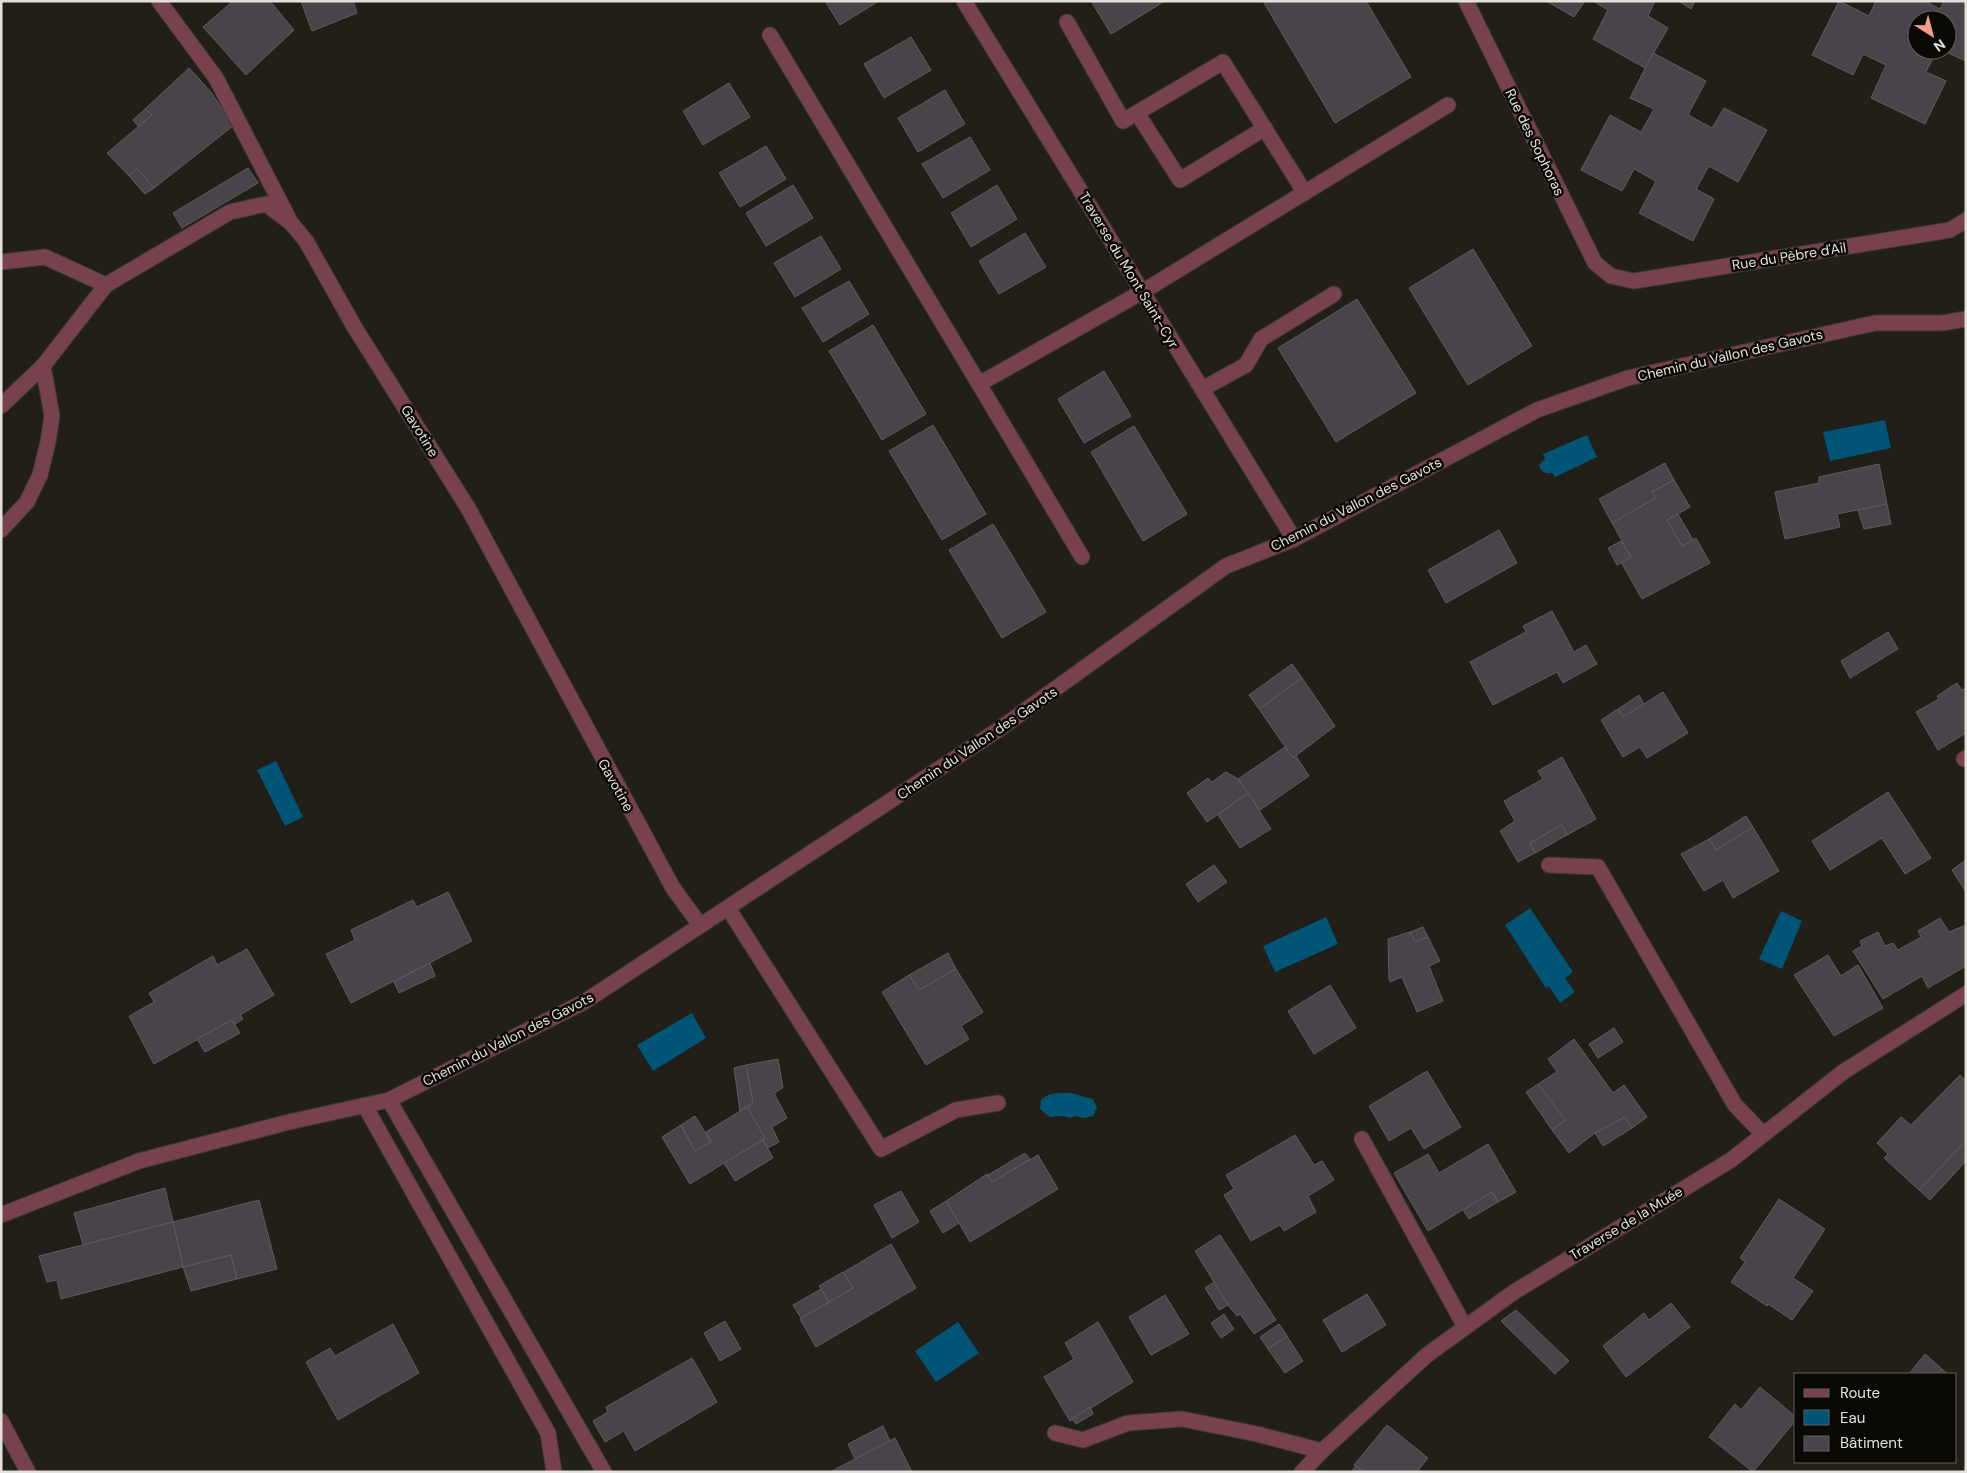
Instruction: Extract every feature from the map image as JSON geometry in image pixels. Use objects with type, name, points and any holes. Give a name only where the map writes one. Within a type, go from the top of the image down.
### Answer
[{"type":"street","points":[[159,1],[216,78],[291,223]]},
{"type":"street","name":"Traverse du Mont Saint-Cyr","points":[[964,1],[1294,539]]},
{"type":"street","name":"Rue des Sophoras","points":[[1466,1],[1595,263],[1611,276]]},
{"type":"street","points":[[1067,22],[1123,121],[1222,62],[1305,192]]},
{"type":"street","points":[[770,35],[1082,557]]},
{"type":"street","points":[[979,384],[1142,292],[1448,105]]},
{"type":"street","points":[[1137,113],[1180,180],[1265,128]]},
{"type":"street","name":"Gavotine","points":[[106,284],[230,212],[266,204],[291,223],[306,241],[355,328],[468,508],[673,888],[700,925]]},
{"type":"street","name":"Rue du Pèbre d'Ail","points":[[1611,276],[1634,281],[1950,230],[1966,220]]},
{"type":"street","points":[[1,262],[46,257],[106,284],[43,366],[1,406]]},
{"type":"street","points":[[1202,389],[1246,365],[1261,339],[1334,294]]},
{"type":"street","name":"Chemin du Vallon des Gavots","points":[[1,1215],[139,1160],[289,1122],[389,1100],[584,1002],[998,730],[1226,566],[1294,539],[1537,410],[1628,378],[1875,323],[1942,323],[1966,319]]},
{"type":"street","points":[[1,530],[27,502],[40,474],[52,416],[43,366]]},
{"type":"street","points":[[1549,865],[1598,867],[1735,1105],[1764,1134]]},
{"type":"street","points":[[728,908],[880,1149],[956,1110],[998,1103]]},
{"type":"street","name":"Traverse de la Muée","points":[[1302,1472],[1322,1450],[1427,1355],[1465,1327],[1514,1292],[1731,1160],[1843,1072],[1966,994]]},
{"type":"street","points":[[389,1100],[604,1472]]},
{"type":"street","points":[[365,1106],[548,1433],[554,1472]]},
{"type":"street","points":[[1362,1139],[1465,1327]]},
{"type":"street","points":[[1055,1433],[1082,1440],[1128,1423],[1182,1419],[1257,1434],[1322,1450]]},
{"type":"street","points":[[1,1421],[28,1472]]},
{"type":"water","points":[[1885,420],[1891,448],[1830,461],[1823,432]]},
{"type":"water","points":[[1587,435],[1597,457],[1555,477],[1552,473],[1542,471],[1539,465],[1545,459],[1543,454]]},
{"type":"water","points":[[276,761],[303,817],[285,826],[257,770]]},
{"type":"water","points":[[1530,908],[1573,972],[1565,978],[1575,992],[1560,1003],[1549,986],[1546,988],[1505,925]]},
{"type":"water","points":[[1781,911],[1802,921],[1782,969],[1759,959]]},
{"type":"water","points":[[1326,917],[1338,944],[1275,972],[1263,946]]},
{"type":"water","points":[[692,1013],[706,1038],[653,1071],[637,1045]]},
{"type":"water","points":[[1071,1093],[1093,1099],[1097,1107],[1093,1116],[1084,1118],[1075,1116],[1070,1118],[1063,1116],[1050,1117],[1040,1109],[1041,1100],[1048,1096]]},
{"type":"water","points":[[958,1322],[979,1353],[936,1382],[915,1351]]},
{"type":"building","points":[[233,1],[270,1],[294,30],[246,75],[203,27]]},
{"type":"building","points":[[301,1],[353,1],[357,13],[312,31]]},
{"type":"building","points":[[825,1],[879,1],[840,25]]},
{"type":"building","points":[[1091,1],[1165,1],[1111,34]]},
{"type":"building","points":[[1263,1],[1366,1],[1411,77],[1335,123]]},
{"type":"building","points":[[1546,1],[1585,1],[1574,17]]},
{"type":"building","points":[[1593,1],[1655,1],[1648,16],[1668,28],[1645,68],[1593,39],[1608,10]]},
{"type":"building","points":[[1678,1],[1695,1],[1691,9]]},
{"type":"building","points":[[1839,1],[1869,16],[1876,1],[1925,1],[1940,9],[1944,1],[1966,1],[1966,61],[1957,57],[1957,10],[1907,10],[1907,60],[1932,60],[1926,72],[1946,81],[1925,124],[1871,98],[1886,65],[1863,54],[1853,75],[1812,55]]},
{"type":"building","points":[[911,37],[931,70],[884,98],[864,64]]},
{"type":"building","points":[[1653,53],[1706,81],[1688,115],[1712,128],[1724,108],[1767,130],[1738,182],[1709,166],[1696,189],[1714,199],[1693,241],[1639,213],[1656,181],[1634,169],[1622,191],[1581,170],[1610,115],[1641,132],[1654,109],[1630,98]]},
{"type":"building","points":[[189,68],[211,92],[233,126],[154,188],[137,168],[129,176],[107,153],[152,115],[145,109]]},
{"type":"building","points":[[729,83],[750,117],[703,145],[683,111]]},
{"type":"building","points":[[945,90],[965,124],[918,152],[898,118]]},
{"type":"building","points":[[145,109],[152,115],[138,126],[133,120]]},
{"type":"building","points":[[970,137],[990,170],[943,198],[922,164]]},
{"type":"building","points":[[766,146],[786,179],[740,207],[719,173]]},
{"type":"building","points":[[137,168],[154,188],[145,194],[129,176]]},
{"type":"building","points":[[248,168],[258,183],[182,228],[173,213]]},
{"type":"building","points":[[793,185],[813,218],[766,246],[746,213]]},
{"type":"building","points":[[997,185],[1017,219],[971,247],[951,213]]},
{"type":"building","points":[[1025,233],[1046,267],[999,294],[979,261]]},
{"type":"building","points":[[821,236],[841,269],[795,297],[774,263]]},
{"type":"building","points":[[1473,249],[1532,346],[1468,385],[1409,288]]},
{"type":"building","points":[[849,281],[869,314],[823,342],[802,308]]},
{"type":"building","points":[[1357,299],[1416,393],[1336,442],[1278,348]]},
{"type":"building","points":[[873,325],[926,414],[882,440],[829,351]]},
{"type":"building","points":[[1104,371],[1131,416],[1084,443],[1058,399]]},
{"type":"building","points":[[933,425],[986,514],[942,540],[889,451]]},
{"type":"building","points":[[1134,426],[1187,514],[1143,541],[1091,452]]},
{"type":"building","points":[[1665,463],[1674,480],[1652,492],[1656,498],[1612,523],[1599,499]]},
{"type":"building","points":[[1879,464],[1887,504],[1837,514],[1840,527],[1785,539],[1775,492],[1819,483],[1819,477]]},
{"type":"building","points":[[1674,480],[1690,507],[1667,520],[1682,546],[1696,538],[1710,563],[1642,599],[1621,562],[1631,557],[1612,523],[1656,498],[1652,492]]},
{"type":"building","points":[[1887,504],[1891,524],[1864,529],[1858,510]]},
{"type":"building","points":[[1678,514],[1693,540],[1682,546],[1667,520]]},
{"type":"building","points":[[993,524],[1046,612],[1002,638],[949,550]]},
{"type":"building","points":[[1499,530],[1517,563],[1446,603],[1428,570]]},
{"type":"building","points":[[1621,541],[1631,557],[1617,565],[1608,548]]},
{"type":"building","points":[[1552,611],[1574,652],[1586,645],[1597,664],[1563,683],[1557,672],[1493,705],[1470,662],[1526,632],[1523,626]]},
{"type":"building","points":[[1888,632],[1898,649],[1850,678],[1841,661]]},
{"type":"building","points":[[1292,664],[1302,678],[1259,709],[1249,695]]},
{"type":"building","points":[[1302,678],[1335,726],[1293,758],[1259,709]]},
{"type":"building","points":[[1957,683],[1962,690],[1966,688],[1966,733],[1938,750],[1916,712],[1939,699],[1937,696]]},
{"type":"building","points":[[1663,692],[1688,733],[1647,758],[1640,747],[1623,757],[1601,720],[1618,709],[1623,717]]},
{"type":"building","points":[[1639,695],[1644,704],[1623,717],[1618,709]]},
{"type":"building","points":[[1285,747],[1293,758],[1296,756],[1309,776],[1260,810],[1238,779]]},
{"type":"building","points":[[1562,757],[1596,819],[1567,835],[1562,825],[1530,843],[1535,853],[1518,862],[1500,831],[1515,821],[1504,801],[1543,779],[1538,771]]},
{"type":"building","points":[[1226,772],[1238,779],[1248,793],[1207,822],[1187,793],[1208,778],[1212,782]]},
{"type":"building","points":[[1888,792],[1931,858],[1905,874],[1882,838],[1830,870],[1812,841]]},
{"type":"building","points":[[1248,793],[1271,829],[1240,848],[1218,815]]},
{"type":"building","points":[[1746,816],[1753,827],[1716,850],[1709,839]]},
{"type":"building","points":[[1562,825],[1567,835],[1535,853],[1530,843]]},
{"type":"building","points":[[1753,827],[1779,871],[1733,898],[1723,880],[1704,891],[1681,854],[1709,839],[1716,850]]},
{"type":"building","points":[[1966,860],[1966,892],[1952,870]]},
{"type":"building","points":[[1214,865],[1227,882],[1198,902],[1186,884]]},
{"type":"building","points":[[448,892],[472,941],[351,1003],[326,954],[355,940],[351,930],[413,900],[417,907]]},
{"type":"building","points":[[1940,918],[1949,932],[1966,925],[1966,966],[1928,988],[1922,976],[1883,999],[1853,951],[1862,946],[1860,941],[1878,932],[1885,946],[1893,943],[1898,950],[1921,937],[1918,931]]},
{"type":"building","points":[[1423,927],[1428,937],[1415,942],[1410,932]]},
{"type":"building","points":[[1410,932],[1415,942],[1428,937],[1440,961],[1429,966],[1443,1001],[1417,1012],[1402,977],[1390,982],[1389,979],[1388,939]]},
{"type":"building","points":[[247,949],[274,995],[240,1015],[243,1019],[235,1024],[232,1020],[154,1064],[129,1016],[154,1002],[149,993],[213,956],[217,965]]},
{"type":"building","points":[[948,953],[956,969],[919,990],[909,975]]},
{"type":"building","points":[[1828,955],[1841,976],[1858,965],[1883,1008],[1834,1036],[1794,975]]},
{"type":"building","points":[[430,963],[435,976],[399,993],[394,982]]},
{"type":"building","points":[[956,969],[983,1012],[961,1026],[969,1039],[926,1065],[882,992],[909,975],[919,990]]},
{"type":"building","points":[[1330,985],[1356,1028],[1314,1054],[1288,1011]]},
{"type":"building","points":[[232,1020],[240,1033],[205,1052],[197,1039]]},
{"type":"building","points":[[1614,1028],[1623,1042],[1598,1058],[1589,1044]]},
{"type":"building","points":[[1574,1039],[1613,1093],[1624,1085],[1647,1117],[1632,1128],[1625,1117],[1595,1133],[1569,1153],[1552,1130],[1565,1120],[1538,1084],[1557,1072],[1548,1059]]},
{"type":"building","points":[[778,1059],[783,1088],[774,1093],[787,1118],[772,1127],[779,1142],[768,1148],[763,1140],[765,1138],[747,1107],[753,1103],[746,1065]]},
{"type":"building","points":[[746,1065],[753,1103],[740,1111],[734,1068]]},
{"type":"building","points":[[1427,1071],[1461,1127],[1424,1149],[1411,1128],[1389,1141],[1369,1106]]},
{"type":"building","points":[[1960,1075],[1966,1081],[1966,1141],[1919,1190],[1884,1158],[1888,1154],[1877,1143],[1901,1117],[1911,1125]]},
{"type":"building","points":[[1538,1084],[1565,1120],[1552,1130],[1526,1092]]},
{"type":"building","points":[[747,1107],[765,1138],[690,1184],[662,1137],[681,1125],[695,1151],[711,1142],[706,1132]]},
{"type":"building","points":[[695,1116],[711,1142],[695,1151],[681,1125]]},
{"type":"building","points":[[1625,1117],[1632,1128],[1603,1146],[1595,1133]]},
{"type":"building","points":[[1295,1135],[1314,1165],[1322,1161],[1334,1180],[1308,1196],[1316,1212],[1284,1231],[1280,1225],[1251,1241],[1224,1195],[1234,1189],[1226,1175]]},
{"type":"building","points":[[763,1140],[773,1158],[735,1181],[724,1163]]},
{"type":"building","points":[[1966,1141],[1966,1161],[1930,1200],[1919,1190]]},
{"type":"building","points":[[1488,1144],[1516,1192],[1498,1202],[1492,1192],[1428,1231],[1394,1173],[1428,1154],[1439,1173]]},
{"type":"building","points":[[1025,1153],[1030,1159],[992,1182],[988,1175]]},
{"type":"building","points":[[1038,1155],[1058,1189],[970,1242],[946,1201],[987,1174],[992,1182]]},
{"type":"building","points":[[165,1188],[173,1222],[83,1245],[74,1213]]},
{"type":"building","points":[[901,1191],[919,1222],[892,1238],[874,1205]]},
{"type":"building","points":[[1492,1192],[1498,1202],[1469,1219],[1463,1210]]},
{"type":"building","points":[[1779,1199],[1825,1229],[1793,1278],[1813,1291],[1792,1320],[1731,1282],[1745,1262],[1740,1258]]},
{"type":"building","points":[[259,1200],[277,1269],[237,1279],[231,1255],[183,1267],[173,1222]]},
{"type":"building","points":[[946,1201],[959,1223],[943,1233],[930,1211]]},
{"type":"building","points":[[173,1222],[183,1267],[61,1299],[57,1280],[47,1282],[39,1256]]},
{"type":"building","points":[[1220,1235],[1276,1320],[1254,1334],[1240,1314],[1237,1316],[1228,1305],[1195,1251]]},
{"type":"building","points":[[891,1244],[916,1288],[816,1347],[800,1319],[853,1288],[844,1272]]},
{"type":"building","points":[[231,1255],[237,1279],[191,1291],[183,1267]]},
{"type":"building","points":[[843,1272],[853,1288],[829,1302],[819,1286]]},
{"type":"building","points":[[1214,1282],[1228,1305],[1219,1310],[1205,1288]]},
{"type":"building","points":[[821,1289],[829,1302],[801,1318],[793,1305]]},
{"type":"building","points":[[1367,1294],[1386,1325],[1342,1352],[1323,1320]]},
{"type":"building","points":[[1165,1295],[1189,1334],[1151,1355],[1129,1317]]},
{"type":"building","points":[[1671,1303],[1690,1327],[1626,1377],[1603,1346],[1644,1313],[1649,1320]]},
{"type":"building","points":[[1516,1310],[1569,1361],[1555,1374],[1501,1321]]},
{"type":"building","points":[[1224,1314],[1234,1329],[1221,1338],[1211,1323]]},
{"type":"building","points":[[725,1321],[741,1349],[720,1361],[704,1333]]},
{"type":"building","points":[[1098,1322],[1133,1382],[1070,1421],[1044,1377],[1074,1359],[1065,1343]]},
{"type":"building","points":[[393,1324],[419,1373],[338,1420],[306,1362],[330,1348],[335,1356]]},
{"type":"building","points":[[1279,1324],[1287,1336],[1268,1349],[1260,1337]]},
{"type":"building","points":[[1287,1336],[1303,1361],[1285,1373],[1268,1349]]},
{"type":"building","points":[[1925,1354],[1942,1369],[1938,1373],[1910,1373]]},
{"type":"building","points":[[692,1358],[717,1402],[635,1451],[624,1431],[605,1442],[593,1421],[608,1412],[606,1407]]},
{"type":"building","points":[[1942,1369],[1947,1373],[1938,1373]]},
{"type":"building","points":[[1760,1387],[1794,1415],[1794,1422],[1753,1472],[1709,1437],[1735,1404],[1741,1410]]},
{"type":"building","points":[[1090,1407],[1093,1414],[1076,1424],[1072,1419]]},
{"type":"building","points":[[1387,1425],[1428,1458],[1417,1472],[1365,1472],[1354,1465]]},
{"type":"building","points":[[883,1426],[890,1441],[855,1459],[848,1444]]},
{"type":"building","points":[[895,1438],[912,1472],[830,1472],[855,1459]]},
{"type":"building","points":[[1356,1466],[1365,1472],[1351,1472]]}]
